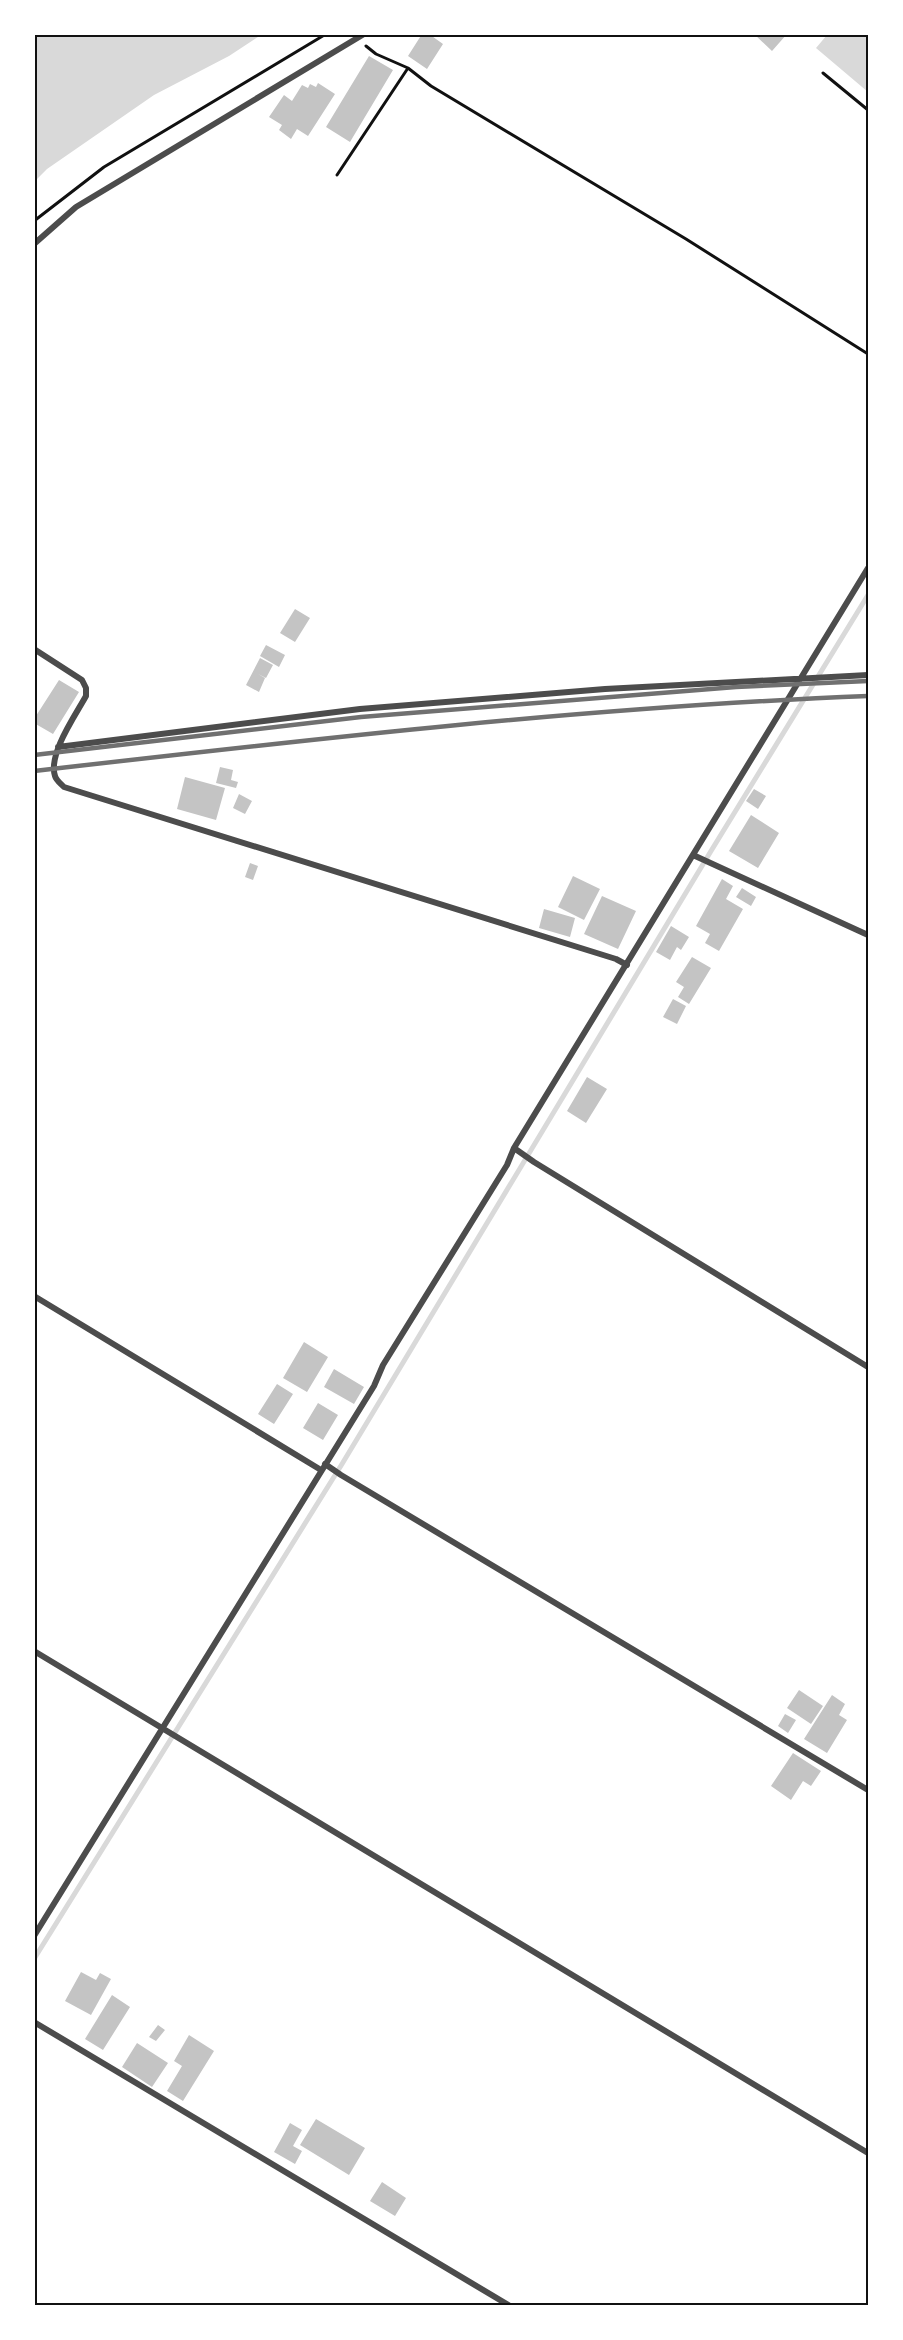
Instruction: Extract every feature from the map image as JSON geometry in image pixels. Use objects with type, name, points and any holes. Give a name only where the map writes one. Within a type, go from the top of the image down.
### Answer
[{"type":"street","points":[[34,244],[76,207],[364,34]]},
{"type":"street","points":[[34,1936],[165,1729],[326,1465],[374,1386],[383,1365],[696,856],[868,568]]},
{"type":"street","points":[[34,649],[82,680],[86,688],[86,696],[58,747],[53,763],[55,778],[64,787],[571,945],[627,965]]},
{"type":"street","points":[[58,747],[360,709],[605,689],[868,675]]},
{"type":"street","points":[[696,856],[868,935]]},
{"type":"street","points":[[517,1150],[868,1367]]},
{"type":"street","points":[[34,1296],[321,1470]]},
{"type":"street","points":[[326,1465],[868,1790]]},
{"type":"street","points":[[34,1651],[868,2153]]},
{"type":"street","points":[[34,2022],[510,2306]]},
{"type":"path","points":[[34,221],[104,167],[326,34]]},
{"type":"path","points":[[357,40],[376,54],[408,68],[431,86],[686,239],[868,354]]},
{"type":"path","points":[[337,175],[408,68]]},
{"type":"path","points":[[824,73],[868,110]]},
{"type":"shaded area","points":[[35,34],[261,35],[229,56],[154,95],[47,169],[35,181]]},
{"type":"shaded area","points":[[827,35],[868,35],[868,92],[816,48]]},
{"type":"building","points":[[422,34],[429,34],[443,44],[427,69],[408,56]]},
{"type":"building","points":[[754,34],[787,34],[772,51]]},
{"type":"building","points":[[369,56],[393,70],[350,142],[326,127]]},
{"type":"building","points":[[318,83],[335,94],[308,136],[297,129],[291,139],[279,130],[282,125],[269,117],[284,95],[292,101],[302,85],[308,88],[310,84],[316,87]]},
{"type":"building","points":[[295,609],[310,618],[295,642],[280,633]]},
{"type":"building","points":[[266,645],[285,655],[279,667],[260,656]]},
{"type":"building","points":[[260,658],[273,665],[266,678],[258,674],[265,678],[259,692],[246,685]]},
{"type":"building","points":[[59,680],[79,692],[53,734],[34,723],[34,719]]},
{"type":"building","points":[[220,767],[233,770],[231,780],[238,782],[236,788],[216,783]]},
{"type":"building","points":[[185,777],[225,788],[216,820],[177,809]]},
{"type":"building","points":[[754,789],[766,796],[758,809],[746,801]]},
{"type":"building","points":[[239,794],[252,801],[245,814],[233,808]]},
{"type":"building","points":[[751,815],[779,833],[758,868],[729,851]]},
{"type":"building","points":[[250,863],[258,866],[253,880],[245,877]]},
{"type":"building","points":[[573,876],[600,889],[584,920],[558,907]]},
{"type":"building","points":[[722,879],[733,886],[726,899],[743,909],[719,951],[705,943],[710,934],[696,926]]},
{"type":"building","points":[[742,888],[756,897],[751,906],[736,897]]},
{"type":"building","points":[[602,896],[636,911],[618,949],[584,934]]},
{"type":"building","points":[[544,909],[575,918],[570,937],[539,928]]},
{"type":"building","points":[[671,926],[689,937],[681,950],[677,947],[670,960],[656,952]]},
{"type":"building","points":[[692,957],[711,968],[689,1004],[678,997],[684,987],[676,982]]},
{"type":"building","points":[[673,999],[686,1006],[677,1024],[663,1017]]},
{"type":"building","points":[[587,1077],[607,1089],[586,1123],[567,1111]]},
{"type":"building","points":[[304,1342],[328,1357],[307,1392],[283,1378]]},
{"type":"building","points":[[334,1369],[364,1387],[354,1404],[324,1387]]},
{"type":"building","points":[[277,1384],[293,1394],[274,1424],[258,1414]]},
{"type":"building","points":[[318,1403],[338,1415],[323,1440],[303,1428]]},
{"type":"building","points":[[799,1690],[823,1706],[811,1724],[787,1708]]},
{"type":"building","points":[[832,1695],[845,1704],[839,1715],[847,1720],[827,1753],[804,1739]]},
{"type":"building","points":[[785,1714],[796,1720],[788,1733],[778,1726]]},
{"type":"building","points":[[793,1753],[821,1771],[811,1786],[803,1781],[791,1800],[771,1786]]},
{"type":"building","points":[[81,1972],[96,1980],[100,1973],[111,1979],[91,2015],[65,2001]]},
{"type":"building","points":[[112,1995],[130,2007],[103,2050],[85,2039]]},
{"type":"building","points":[[158,2025],[165,2030],[156,2041],[149,2037]]},
{"type":"building","points":[[189,2035],[214,2051],[183,2101],[167,2091],[182,2066],[174,2061]]},
{"type":"building","points":[[137,2043],[168,2063],[152,2087],[122,2067]]},
{"type":"building","points":[[316,2119],[365,2148],[349,2175],[300,2145]]},
{"type":"building","points":[[290,2123],[302,2130],[293,2146],[302,2151],[295,2164],[274,2152]]},
{"type":"building","points":[[382,2182],[406,2198],[395,2216],[370,2201]]},
{"type":"waterway","points":[[34,1959],[342,1464],[868,595]]},
{"type":"railway","points":[[34,755],[361,717],[736,687],[868,681]]},
{"type":"railway","points":[[34,771],[346,736],[555,716],[868,696]]}]
